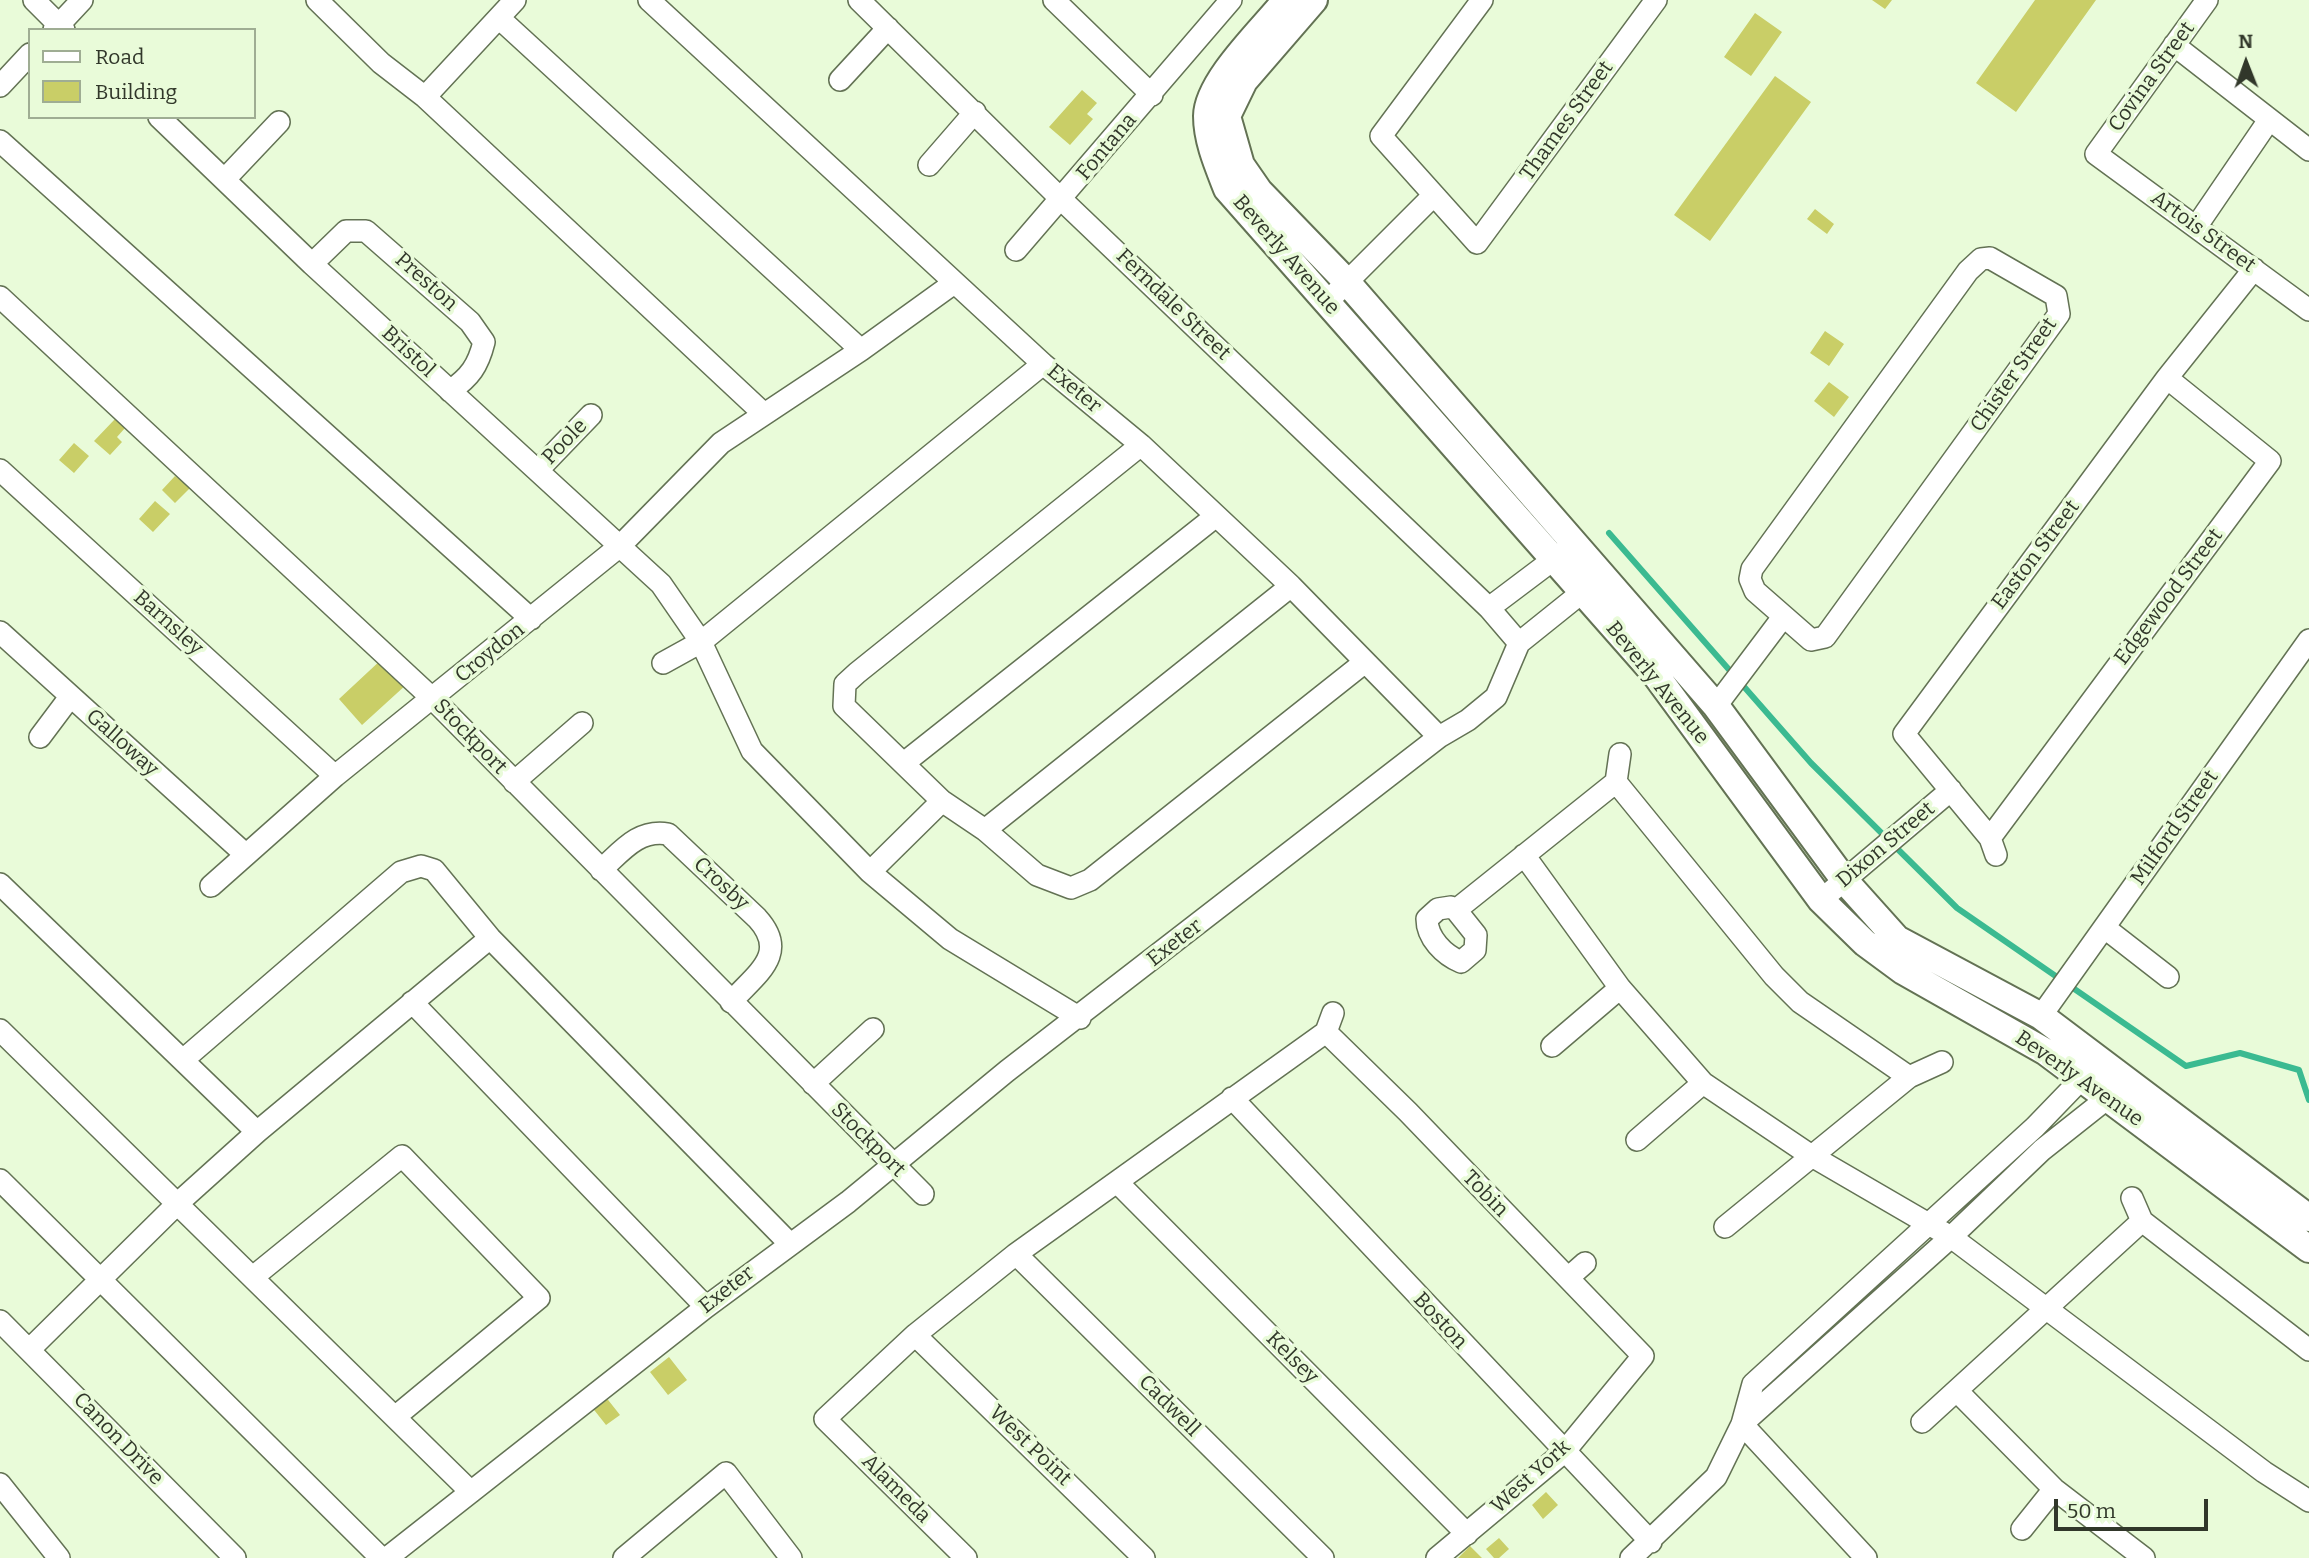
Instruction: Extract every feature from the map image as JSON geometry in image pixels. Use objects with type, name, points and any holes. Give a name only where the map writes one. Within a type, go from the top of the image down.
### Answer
[{"type":"street","points":[[34,0],[59,28],[82,0]]},
{"type":"street","points":[[317,0],[380,63],[425,97],[764,414]]},
{"type":"street","points":[[425,97],[515,0]]},
{"type":"street","name":"Exeter","points":[[387,1558],[705,1307],[848,1202],[1007,1072],[1439,737],[1291,586],[1141,445],[1043,364],[649,0]]},
{"type":"street","name":"Ferndale Street","points":[[859,0],[1062,200],[1489,608],[1518,643]]},
{"type":"street","name":"Fontana","points":[[1016,250],[1062,200],[1231,0]]},
{"type":"street","name":"Beverly Avenue","points":[[1286,0],[1225,73],[1207,115],[1214,158],[1227,189],[1327,302],[1592,584],[1821,900],[1865,943],[1903,971],[2046,1052],[2090,1069]]},
{"type":"street","name":"Beverly Avenue","points":[[1314,0],[1244,81],[1227,116],[1241,165],[1259,191],[1346,281],[1564,552]]},
{"type":"street","points":[[1327,302],[1433,196],[1381,136],[1482,0]]},
{"type":"street","name":"Thames Street","points":[[1433,196],[1477,243],[1656,0]]},
{"type":"street","name":"Covina Street","points":[[2096,154],[2207,0]]},
{"type":"street","points":[[1064,4],[1152,95]]},
{"type":"street","points":[[499,18],[861,350]]},
{"type":"street","points":[[839,80],[888,29]]},
{"type":"street","points":[[2174,45],[2309,150]]},
{"type":"street","points":[[0,86],[28,56]]},
{"type":"street","points":[[929,165],[975,112]]},
{"type":"street","name":"Bristol","points":[[161,119],[312,264],[661,584],[701,642],[752,751],[870,872],[950,939],[1080,1018]]},
{"type":"street","points":[[2196,227],[2269,120]]},
{"type":"street","points":[[225,178],[279,122]]},
{"type":"street","points":[[0,141],[531,619]]},
{"type":"street","name":"Artois Street","points":[[2096,154],[2309,310]]},
{"type":"street","name":"Preston","points":[[312,264],[346,231],[366,231],[470,322],[484,342],[479,362],[468,377],[450,391]]},
{"type":"street","name":"Chister Street","points":[[1990,258],[2056,296],[2060,305],[2054,321],[1825,637],[1811,640],[1783,617],[1755,592],[1750,579],[1752,569],[1968,271],[1980,259],[1990,258]]},
{"type":"street","name":"Easton Street","points":[[1993,847],[1951,790],[1899,733],[2167,378],[2254,269]]},
{"type":"street","name":"Croydon","points":[[211,886],[335,776],[620,546],[721,443],[861,350],[954,283]]},
{"type":"street","name":"Stockport","points":[[0,297],[433,699],[892,1166],[923,1194]]},
{"type":"street","points":[[663,663],[701,642],[1043,364]]},
{"type":"street","name":"Edgewood Street","points":[[1993,847],[2270,461],[2167,378]]},
{"type":"street","name":"Poole","points":[[538,470],[591,415]]},
{"type":"street","points":[[1141,445],[845,684],[844,706],[942,801],[985,830],[1037,875],[1071,888],[1090,880],[1365,662]]},
{"type":"street","name":"Barnsley","points":[[0,470],[335,776]]},
{"type":"street","points":[[904,762],[1216,516]]},
{"type":"street","points":[[1489,608],[1564,552]]},
{"type":"street","points":[[1439,737],[1468,720],[1496,697],[1518,643],[1592,584]]},
{"type":"street","name":"Beverly Avenue","points":[[1592,584],[1722,698],[1844,881],[1897,939],[2041,1016],[2090,1069],[2309,1249]]},
{"type":"street","points":[[985,830],[1291,586]]},
{"type":"street","points":[[1722,698],[1783,617]]},
{"type":"street","name":"Galloway","points":[[0,632],[245,854]]},
{"type":"street","name":"Milford Street","points":[[2041,1016],[2309,639]]},
{"type":"street","points":[[40,737],[70,697]]},
{"type":"street","points":[[514,782],[582,723]]},
{"type":"street","points":[[1456,910],[1616,782],[1620,754]]},
{"type":"street","points":[[1616,782],[1800,1002],[1909,1077]]},
{"type":"street","name":"Dixon Street","points":[[1821,900],[1951,790]]},
{"type":"street","points":[[870,872],[942,801]]},
{"type":"street","name":"Crosby","points":[[601,870],[638,836],[654,832],[668,834],[768,929],[772,941],[770,959],[731,1002]]},
{"type":"street","points":[[1524,855],[1620,988],[1703,1083],[1810,1155],[1925,1225],[1951,1237],[2264,1472],[2309,1501]]},
{"type":"street","points":[[183,1060],[401,872],[421,866],[434,870],[443,878],[490,938],[789,1243]]},
{"type":"street","points":[[0,884],[257,1132]]},
{"type":"street","points":[[2105,928],[2168,977]]},
{"type":"street","points":[[30,1349],[177,1204],[257,1132],[490,938]]},
{"type":"street","points":[[1552,1046],[1620,988]]},
{"type":"street","points":[[412,1002],[705,1307]]},
{"type":"street","name":"Tobin","points":[[1232,1098],[1329,1023],[1415,1105],[1488,1197],[1568,1278],[1654,1356]]},
{"type":"street","points":[[813,1084],[873,1029]]},
{"type":"street","points":[[0,1030],[471,1492]]},
{"type":"street","points":[[1725,1227],[1909,1077],[1942,1062]]},
{"type":"street","points":[[1631,1558],[1651,1542],[1716,1477],[1742,1424],[1753,1384],[2035,1127],[2090,1069]]},
{"type":"street","points":[[1637,1140],[1703,1083]]},
{"type":"street","points":[[1742,1424],[1951,1237],[2042,1150],[2117,1091]]},
{"type":"street","name":"Beverly Avenue","points":[[2117,1091],[2190,1126],[2309,1218]]},
{"type":"street","points":[[915,1335],[1016,1254],[1232,1098]]},
{"type":"street","name":"Boston","points":[[1232,1098],[1563,1452],[1651,1542]]},
{"type":"street","points":[[253,1277],[402,1156],[539,1298],[395,1417]]},
{"type":"street","points":[[0,1180],[381,1558]]},
{"type":"street","name":"Kelsey","points":[[1117,1182],[1467,1534]]},
{"type":"street","points":[[1488,1197],[1504,1182]]},
{"type":"street","points":[[2132,1198],[2143,1221],[2309,1350]]},
{"type":"street","points":[[1922,1422],[2143,1221]]},
{"type":"street","name":"Cadwell","points":[[1016,1254],[1322,1558]]},
{"type":"street","points":[[1568,1278],[1585,1263]]},
{"type":"street","name":"Canon Drive","points":[[0,1321],[235,1558]]},
{"type":"street","name":"Alameda","points":[[915,1335],[818,1417],[966,1558]]},
{"type":"street","name":"West Point","points":[[915,1335],[1144,1558]]},
{"type":"street","name":"West York","points":[[1437,1558],[1563,1452],[1654,1356]]},
{"type":"street","points":[[1958,1392],[2054,1489],[2144,1558]]},
{"type":"street","points":[[1742,1424],[1866,1558]]},
{"type":"street","points":[[629,1556],[726,1474],[790,1558]]},
{"type":"street","points":[[0,1484],[59,1558]]},
{"type":"street","points":[[2022,1529],[2054,1489]]},
{"type":"building","points":[[1872,0],[1892,0],[1885,9]]},
{"type":"building","points":[[2035,0],[2096,0],[2016,112],[1976,83]]},
{"type":"building","points":[[1755,13],[1782,32],[1751,76],[1724,57]]},
{"type":"building","points":[[1775,76],[1811,102],[1710,241],[1674,215]]},
{"type":"building","points":[[1082,90],[1097,103],[1087,114],[1093,119],[1070,145],[1049,127]]},
{"type":"building","points":[[1815,209],[1834,224],[1827,234],[1807,219]]},
{"type":"building","points":[[1825,331],[1844,344],[1829,366],[1810,353]]},
{"type":"building","points":[[1829,382],[1849,397],[1834,417],[1814,401]]},
{"type":"building","points":[[115,419],[125,428],[117,437],[122,442],[110,455],[94,441]]},
{"type":"building","points":[[74,443],[89,456],[74,473],[59,460]]},
{"type":"building","points":[[187,474],[196,482],[175,503],[162,490],[175,476],[180,480]]},
{"type":"building","points":[[155,501],[170,514],[153,532],[139,519]]},
{"type":"building","points":[[383,658],[407,684],[362,725],[339,699]]},
{"type":"building","points":[[669,1357],[687,1380],[668,1395],[650,1372]]},
{"type":"building","points":[[605,1396],[620,1415],[606,1425],[591,1406]]},
{"type":"building","points":[[1546,1492],[1558,1505],[1543,1519],[1532,1505]]},
{"type":"building","points":[[1499,1538],[1509,1549],[1499,1558],[1494,1558],[1486,1549]]},
{"type":"building","points":[[1470,1546],[1482,1558],[1458,1558]]},
{"type":"waterway","points":[[1609,533],[1811,763],[1957,908],[2186,1066],[2240,1053],[2299,1070],[2309,1100]]}]
